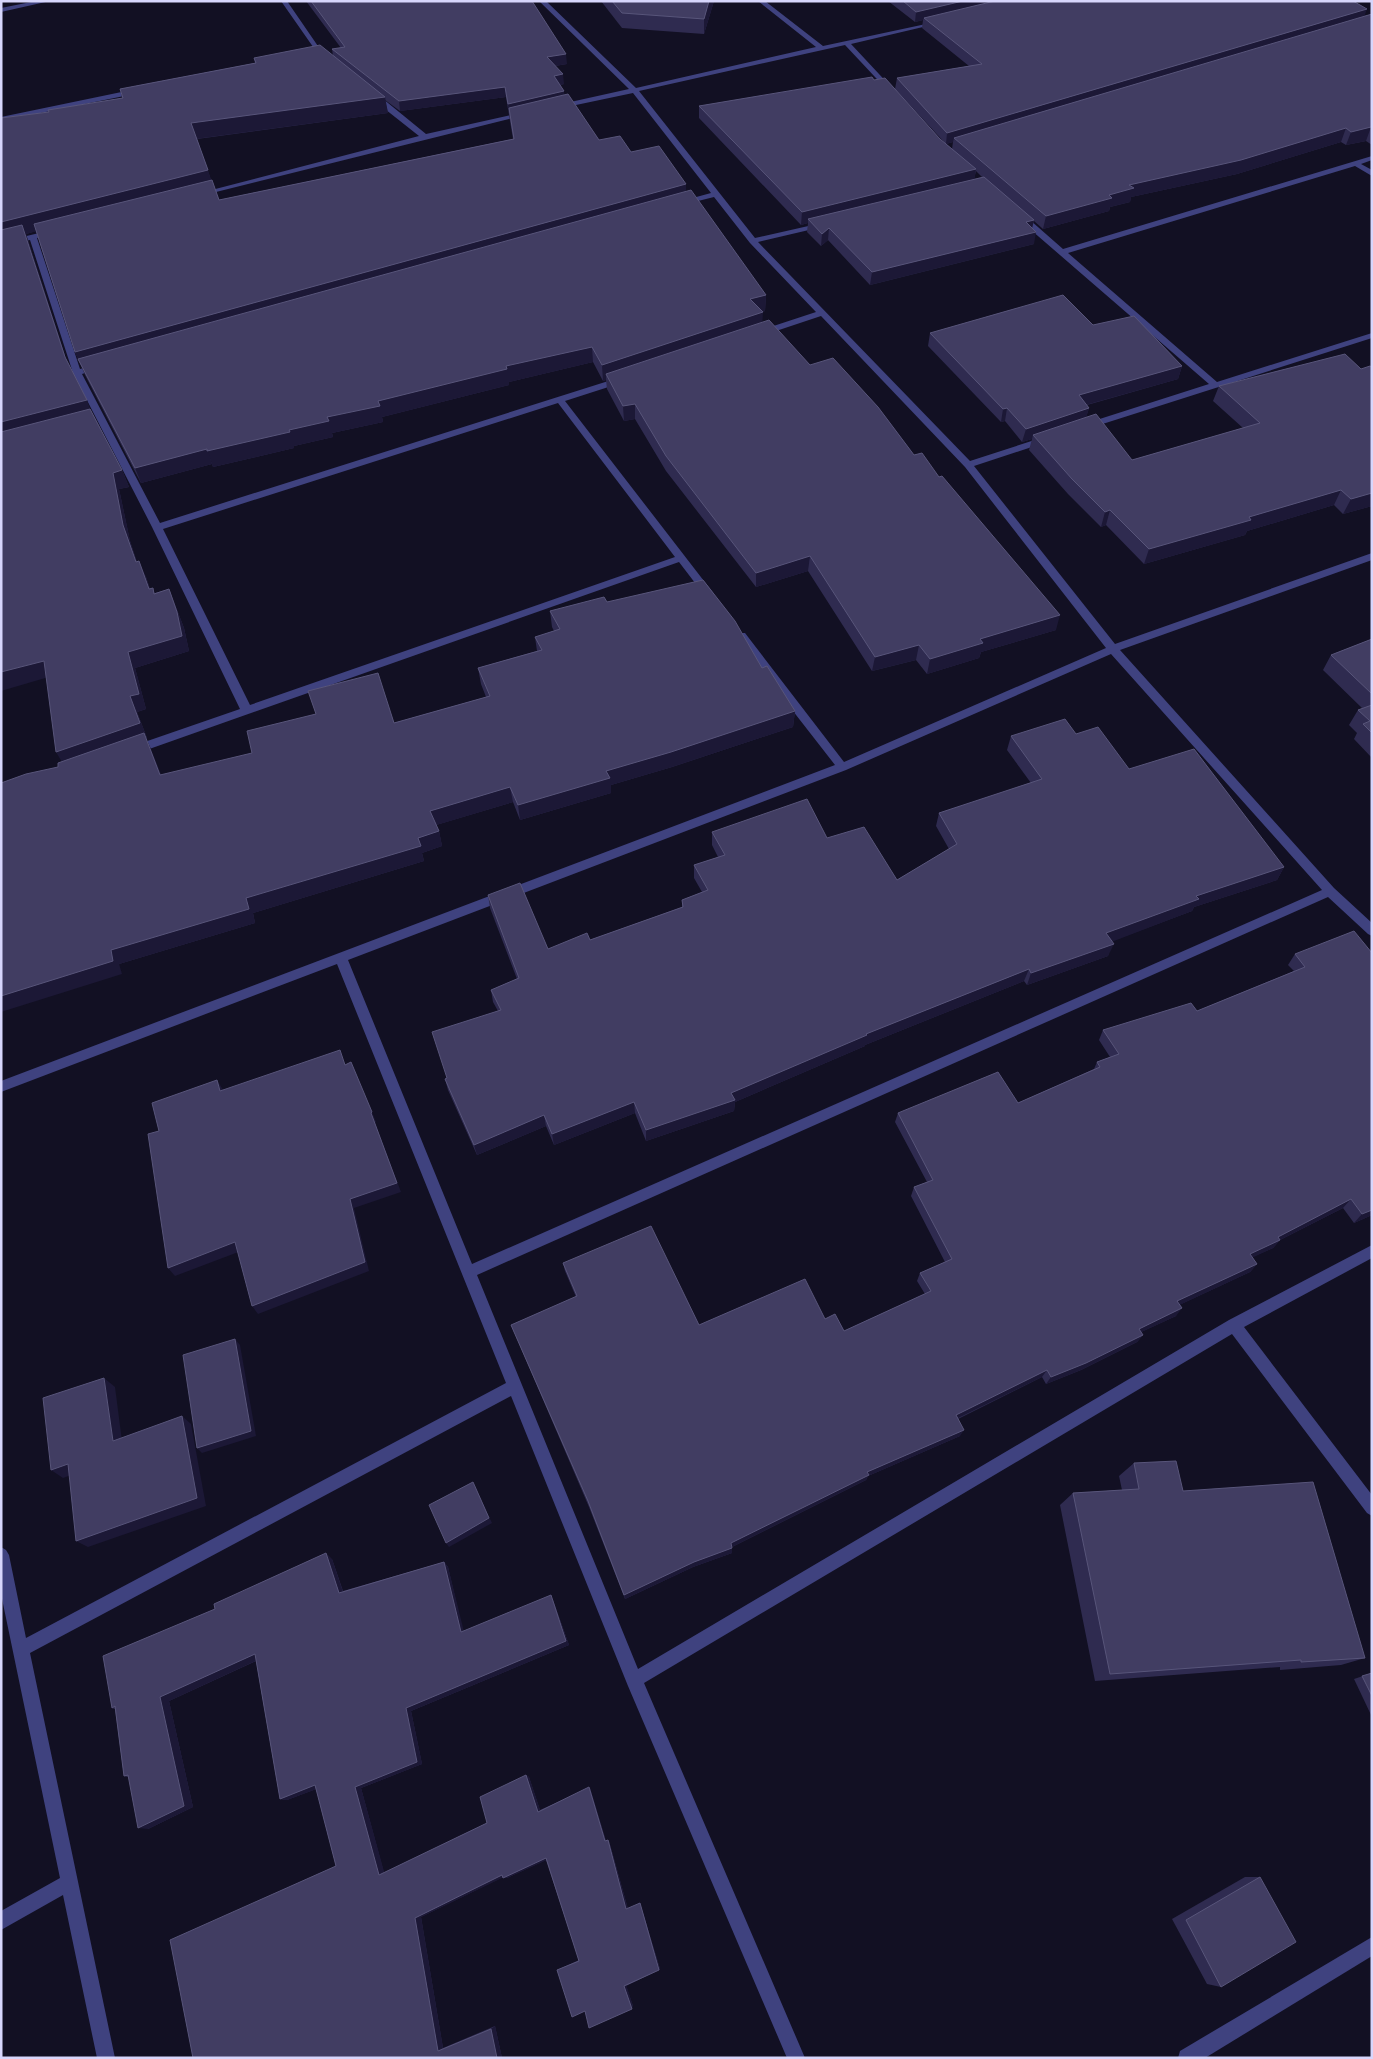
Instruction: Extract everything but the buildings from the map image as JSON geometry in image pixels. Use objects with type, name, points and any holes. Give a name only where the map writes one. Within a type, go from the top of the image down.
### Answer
[{"type":"street","points":[[1,10],[47,1]]},
{"type":"street","points":[[284,1],[320,53],[335,65]]},
{"type":"street","points":[[542,1],[634,90],[753,241],[968,465],[1113,649],[1330,891],[1372,931]]},
{"type":"street","points":[[761,1],[820,47]]},
{"type":"street","points":[[549,109],[942,21]]},
{"type":"street","points":[[846,42],[898,99]]},
{"type":"street","points":[[310,55],[320,53]]},
{"type":"street","points":[[1,119],[146,89]]},
{"type":"street","points":[[365,89],[425,137]]},
{"type":"street","points":[[196,195],[425,137],[530,114]]},
{"type":"street","points":[[1062,252],[1372,158]]},
{"type":"street","points":[[1356,164],[1372,174]]},
{"type":"street","points":[[677,205],[715,194]]},
{"type":"street","points":[[1012,209],[1214,384]]},
{"type":"street","points":[[753,241],[830,222]]},
{"type":"street","points":[[1,244],[62,229]]},
{"type":"street","points":[[33,236],[77,373],[98,420],[157,527],[246,711]]},
{"type":"street","points":[[756,335],[822,313]]},
{"type":"street","points":[[1082,428],[1214,384],[1372,335]]},
{"type":"street","points":[[77,373],[106,365]]},
{"type":"street","points":[[157,527],[634,375]]},
{"type":"street","points":[[560,400],[717,604]]},
{"type":"street","points":[[968,465],[1054,437]]},
{"type":"street","points":[[1,1087],[842,767],[1113,649],[1372,556]]},
{"type":"street","points":[[124,753],[681,558]]},
{"type":"street","points":[[734,628],[842,767]]},
{"type":"street","points":[[469,1272],[1330,891]]},
{"type":"street","points":[[341,958],[634,1680],[796,2058]]},
{"type":"street","points":[[634,1680],[1234,1325],[1372,1251]]},
{"type":"street","points":[[1234,1325],[1372,1508]]},
{"type":"street","points":[[21,1649],[515,1386]]},
{"type":"street","points":[[1,1555],[106,2058]]},
{"type":"street","points":[[1,1921],[70,1882]]},
{"type":"street","points":[[1187,2058],[1372,1946]]}]
